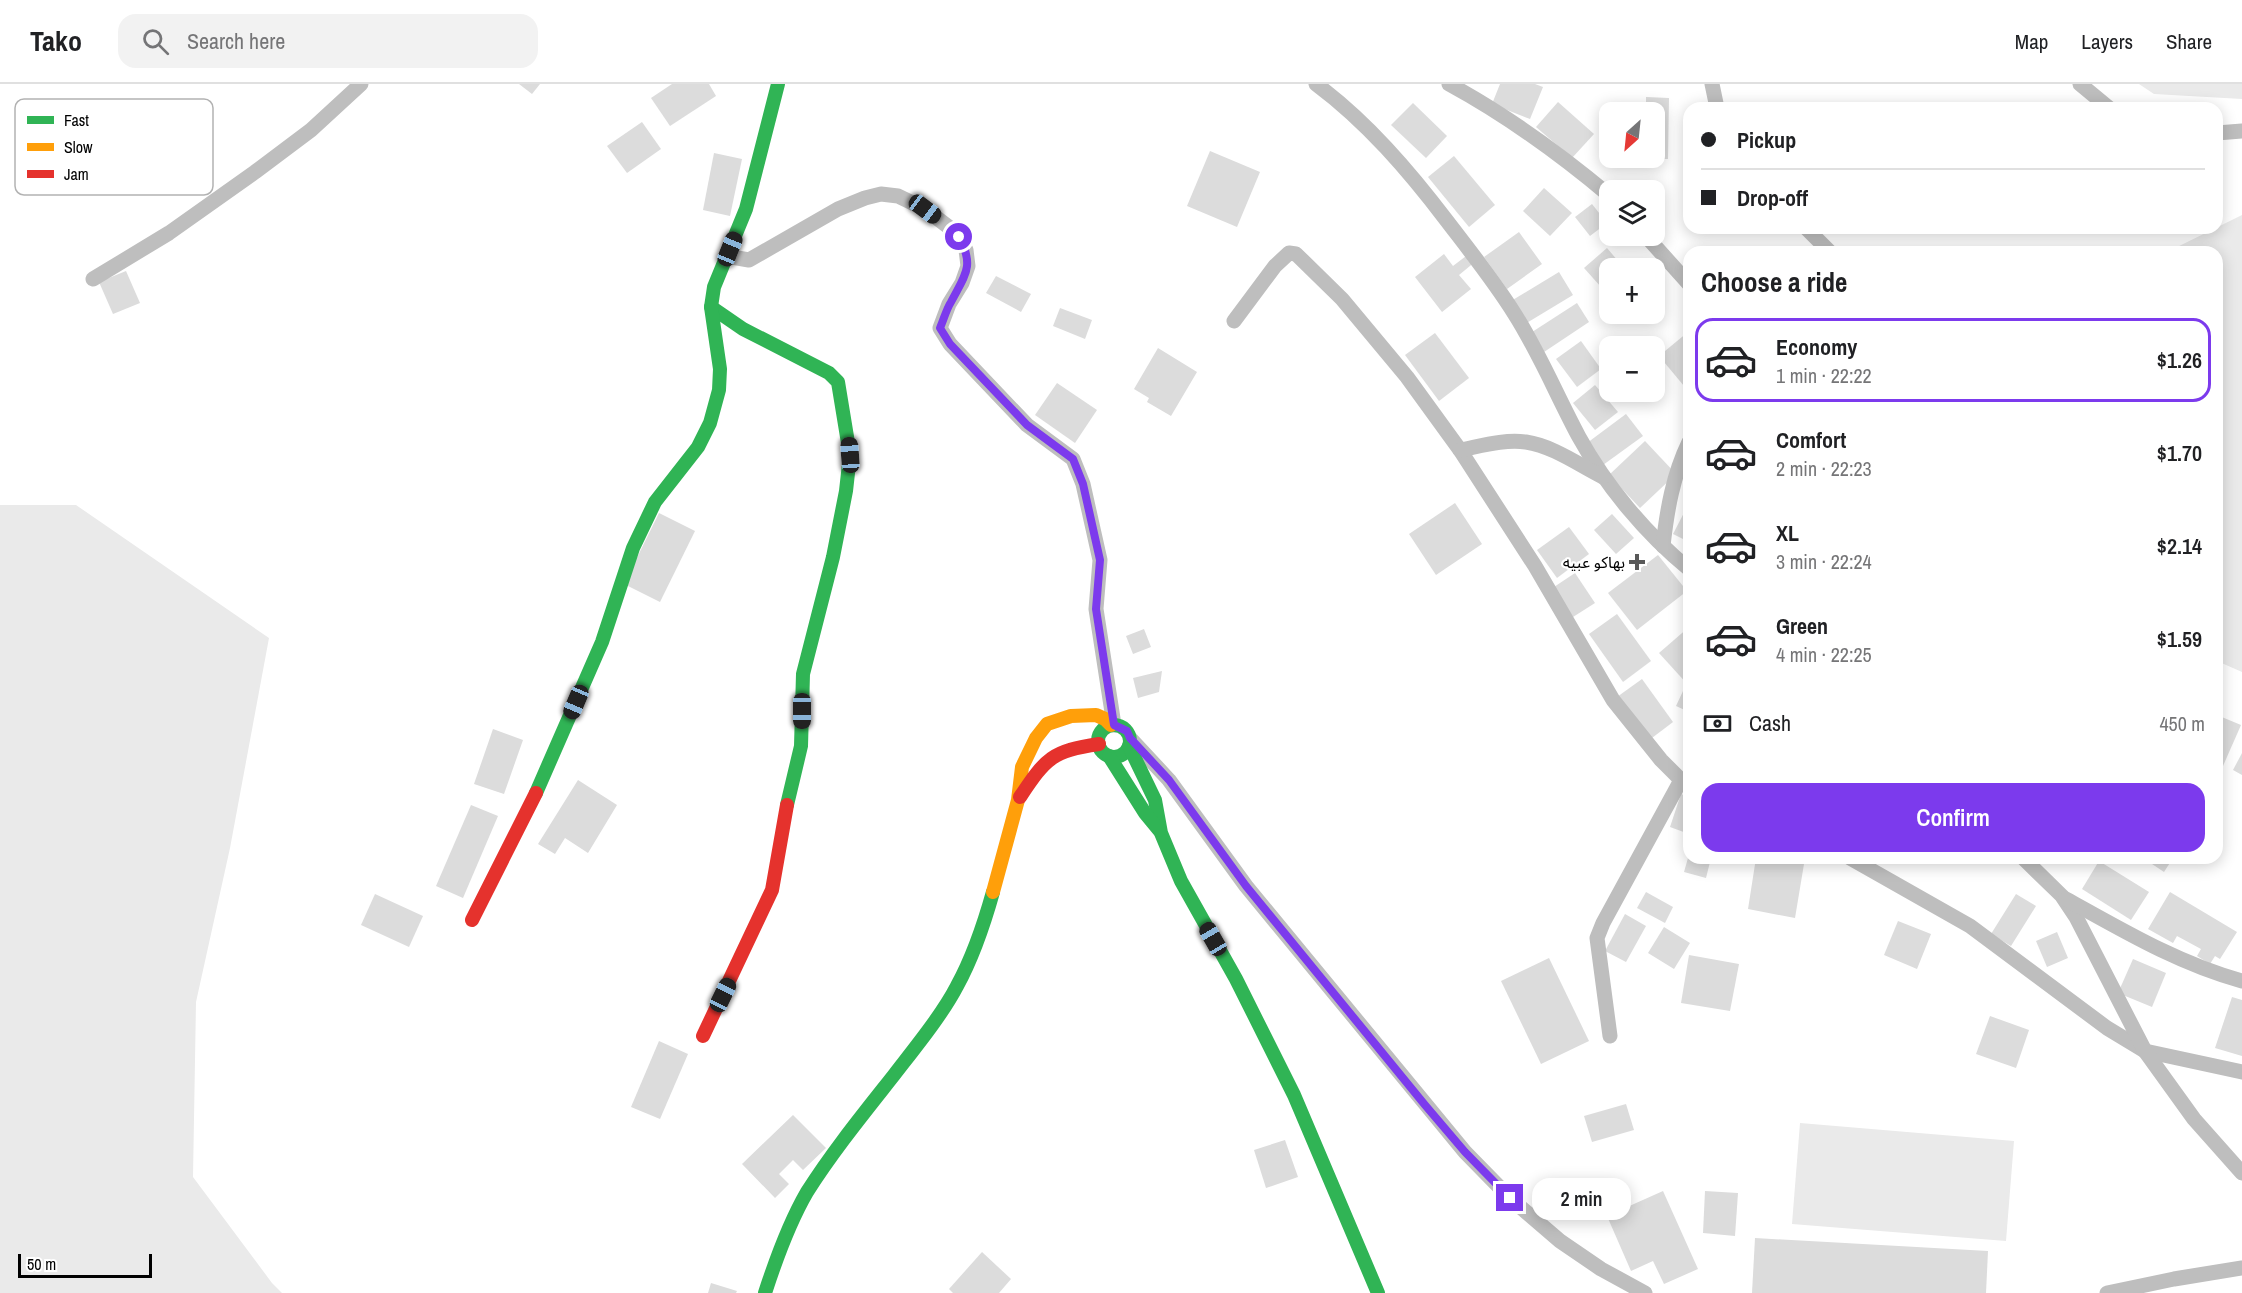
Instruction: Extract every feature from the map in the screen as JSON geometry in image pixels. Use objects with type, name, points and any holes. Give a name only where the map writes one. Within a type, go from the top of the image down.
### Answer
[{"type":"street","points":[[93,279],[153,244],[264,166],[311,130],[361,84]]},
{"type":"street","points":[[472,920],[529,808],[572,712],[602,642],[633,548],[655,502],[698,447],[710,423],[719,390],[720,369],[711,307],[714,287],[747,209],[777,84]]},
{"type":"street","points":[[1316,84],[1364,125],[1416,180],[1514,314],[1580,439],[1606,478],[1642,524],[1683,563]]},
{"type":"street","points":[[1449,84],[1474,98],[1568,162],[1599,187]]},
{"type":"street","points":[[1712,84],[1716,102]]},
{"type":"street","points":[[2080,84],[2102,102]]},
{"type":"street","points":[[2223,133],[2242,131]]},
{"type":"street","points":[[726,256],[749,260],[838,209],[881,194],[898,196],[925,209],[959,237],[966,250],[968,266],[940,328],[950,344],[1027,425],[1073,459],[1083,484],[1100,560],[1096,609],[1113,725]]},
{"type":"street","points":[[1812,234],[1824,246]]},
{"type":"street","points":[[1655,246],[1683,277]]},
{"type":"street","points":[[1234,321],[1283,257],[1289,253],[1296,254],[1342,299],[1407,377],[1460,450],[1535,566],[1613,700],[1661,760],[1683,781]]},
{"type":"street","points":[[704,1036],[772,890],[789,791],[801,747],[803,674],[833,557],[846,491],[850,455],[838,382],[829,373],[743,329],[711,307]]},
{"type":"street","points":[[1460,450],[1501,442],[1526,442],[1548,448],[1606,478]]},
{"type":"street","points":[[1664,546],[1670,498],[1683,460]]},
{"type":"street","points":[[765,1293],[777,1257],[807,1193],[829,1159],[957,987],[982,929],[1002,865],[1026,756],[1047,724],[1082,714],[1096,715],[1127,731],[1129,742],[1155,800],[1161,832],[1181,881],[1236,979],[1294,1095],[1378,1293]]},
{"type":"street","points":[[1113,725],[1103,729],[1098,744],[1102,752],[1109,756],[1145,813],[1161,832]]},
{"type":"street","points":[[1109,756],[1125,753],[1129,742]]},
{"type":"street","points":[[1129,742],[1169,780],[1274,921],[1465,1152],[1510,1198],[1560,1241],[1601,1269],[1645,1293]]},
{"type":"street","points":[[1018,800],[1042,765],[1054,755],[1069,748],[1098,744]]},
{"type":"street","points":[[1610,1036],[1598,938],[1603,923],[1683,786]]},
{"type":"street","points":[[1861,864],[1970,926],[2107,1028],[2145,1051],[2242,1072]]},
{"type":"street","points":[[2029,864],[2062,896],[2087,935],[2145,1051],[2194,1119],[2242,1173]]},
{"type":"street","points":[[2062,896],[2145,942],[2223,976],[2242,981]]},
{"type":"street","points":[[2107,1293],[2135,1290],[2242,1268]]},
{"type":"shaded area","points":[[2139,84],[2242,84],[2242,99],[2154,94]]},
{"type":"shaded area","points":[[2242,215],[2242,672],[2223,664],[2223,246],[2179,246],[2203,234],[2223,234],[2223,224]]},
{"type":"shaded area","points":[[0,505],[76,505],[269,638],[230,848],[196,1002],[193,1177],[272,1283],[282,1293],[0,1293]]},
{"type":"shaded area","points":[[1800,1123],[2014,1141],[2006,1241],[1792,1224]]},
{"type":"building","points":[[519,84],[540,84],[532,94]]},
{"type":"building","points":[[672,84],[709,84],[716,96],[670,126],[651,98]]},
{"type":"building","points":[[1500,84],[1535,84],[1543,87],[1530,119],[1492,104]]},
{"type":"building","points":[[1646,97],[1669,98],[1668,159],[1665,159],[1665,102],[1646,102]]},
{"type":"building","points":[[1558,102],[1594,134],[1572,158],[1536,127]]},
{"type":"building","points":[[1413,103],[1447,136],[1426,158],[1391,125]]},
{"type":"building","points":[[642,122],[661,149],[627,173],[607,146]]},
{"type":"building","points":[[1210,151],[1260,172],[1237,227],[1187,206]]},
{"type":"building","points":[[714,153],[742,159],[730,216],[703,210]]},
{"type":"building","points":[[1454,156],[1495,205],[1469,227],[1428,177]]},
{"type":"building","points":[[1544,188],[1572,213],[1550,236],[1523,211]]},
{"type":"building","points":[[1592,204],[1599,213],[1599,229],[1590,236],[1575,217]]},
{"type":"building","points":[[1519,232],[1542,264],[1507,289],[1484,257]]},
{"type":"building","points":[[1607,248],[1616,258],[1599,258],[1599,285],[1584,268]]},
{"type":"building","points":[[1470,253],[1476,261],[1459,275],[1471,289],[1442,312],[1415,277],[1444,254],[1453,266]]},
{"type":"building","points":[[126,271],[140,303],[113,314],[99,282]]},
{"type":"building","points":[[1559,272],[1573,295],[1525,324],[1511,301]]},
{"type":"building","points":[[996,276],[1031,294],[1021,312],[986,293]]},
{"type":"building","points":[[1577,303],[1589,322],[1541,354],[1529,334]]},
{"type":"building","points":[[1060,308],[1092,320],[1085,339],[1053,326]]},
{"type":"building","points":[[1435,333],[1469,378],[1439,401],[1405,355]]},
{"type":"building","points":[[1683,336],[1683,385],[1665,363],[1665,351]]},
{"type":"building","points":[[1581,341],[1599,366],[1599,370],[1577,387],[1556,359]]},
{"type":"building","points":[[1158,348],[1197,372],[1171,416],[1147,402],[1149,398],[1134,389]]},
{"type":"building","points":[[1057,383],[1097,410],[1075,443],[1035,415]]},
{"type":"building","points":[[1595,385],[1599,390],[1599,402],[1609,402],[1618,412],[1595,430],[1573,403]]},
{"type":"building","points":[[1626,414],[1643,436],[1603,465],[1587,443]]},
{"type":"building","points":[[1645,441],[1676,474],[1640,508],[1609,475]]},
{"type":"building","points":[[1455,503],[1482,544],[1436,575],[1409,534]]},
{"type":"building","points":[[659,513],[695,531],[660,602],[624,584]]},
{"type":"building","points":[[1612,514],[1634,538],[1616,554],[1594,530]]},
{"type":"building","points":[[1683,515],[1683,539],[1673,534]]},
{"type":"building","points":[[1569,527],[1589,554],[1557,578],[1537,550]]},
{"type":"building","points":[[1658,555],[1683,586],[1683,594],[1637,630],[1608,593]]},
{"type":"building","points":[[1575,573],[1595,603],[1573,617],[1554,587]]},
{"type":"building","points":[[1617,614],[1651,661],[1623,682],[1589,634]]},
{"type":"building","points":[[1144,629],[1151,647],[1133,654],[1126,636]]},
{"type":"building","points":[[1683,632],[1683,679],[1659,653]]},
{"type":"building","points":[[1162,671],[1159,692],[1138,698],[1133,678]]},
{"type":"building","points":[[1642,679],[1673,722],[1648,741],[1617,697]]},
{"type":"building","points":[[1683,691],[1683,709],[1676,706]]},
{"type":"building","points":[[2223,718],[2241,725],[2223,766]]},
{"type":"building","points":[[493,729],[523,740],[504,794],[474,784]]},
{"type":"building","points":[[2242,753],[2242,775],[2233,770]]},
{"type":"building","points":[[578,780],[617,805],[588,853],[565,838],[555,854],[538,844]]},
{"type":"building","points":[[1681,794],[1683,795],[1683,832],[1670,827]]},
{"type":"building","points":[[471,805],[498,816],[463,898],[436,886]]},
{"type":"building","points":[[1686,864],[1710,864],[1706,878],[1684,872]]},
{"type":"building","points":[[1755,864],[1804,864],[1795,918],[1748,909]]},
{"type":"building","points":[[2097,864],[2104,864],[2149,892],[2131,920],[2082,889]]},
{"type":"building","points":[[2152,864],[2169,864],[2164,872]]},
{"type":"building","points":[[1646,892],[1673,907],[1665,923],[1637,908]]},
{"type":"building","points":[[2170,892],[2237,932],[2220,959],[2215,956],[2210,964],[2197,956],[2201,949],[2177,936],[2173,943],[2148,929]]},
{"type":"building","points":[[375,894],[423,916],[409,947],[361,925]]},
{"type":"building","points":[[2016,894],[2036,906],[2011,946],[1991,934]]},
{"type":"building","points":[[1625,914],[1646,926],[1626,962],[1605,951]]},
{"type":"building","points":[[1898,921],[1931,934],[1917,969],[1884,955]]},
{"type":"building","points":[[1664,927],[1690,943],[1674,969],[1648,953]]},
{"type":"building","points":[[2057,932],[2068,958],[2047,967],[2036,941]]},
{"type":"building","points":[[1689,955],[1739,964],[1730,1011],[1681,1003]]},
{"type":"building","points":[[1549,958],[1589,1041],[1541,1064],[1501,981]]},
{"type":"building","points":[[2133,959],[2166,973],[2152,1007],[2118,993]]},
{"type":"building","points":[[2232,997],[2242,1000],[2242,1056],[2215,1048]]},
{"type":"building","points":[[1990,1016],[2029,1030],[2016,1068],[1976,1054]]},
{"type":"building","points":[[659,1041],[688,1054],[660,1119],[631,1107]]},
{"type":"building","points":[[1626,1104],[1634,1130],[1592,1142],[1584,1116]]},
{"type":"building","points":[[793,1115],[826,1148],[803,1170],[793,1160],[779,1174],[789,1184],[775,1198],[742,1164]]},
{"type":"building","points":[[1285,1140],[1298,1177],[1266,1188],[1254,1150]]},
{"type":"building","points":[[1663,1191],[1698,1269],[1664,1284],[1653,1261],[1631,1271],[1607,1216]]},
{"type":"building","points":[[1705,1191],[1738,1193],[1735,1236],[1703,1233]]},
{"type":"building","points":[[1755,1238],[1988,1251],[1986,1293],[1752,1293]]},
{"type":"building","points":[[982,1252],[1011,1279],[999,1293],[953,1293],[949,1289]]},
{"type":"building","points":[[711,1283],[737,1291],[736,1293],[708,1293]]},
{"type":"traffic: fast","points":[[536,793],[602,642],[633,548],[655,502],[698,447],[710,423],[719,390],[720,369],[711,307],[714,287],[746,209],[778,84]]},
{"type":"traffic: fast","points":[[711,307],[743,329],[829,373],[838,382],[850,455],[846,491],[833,557],[803,674],[801,746],[787,805]]},
{"type":"traffic: fast","points":[[1114,725],[1125,730],[1130,741],[1125,752],[1114,757],[1103,752],[1098,741],[1103,730],[1114,725]]},
{"type":"traffic: fast","points":[[1129,746],[1155,800],[1161,833],[1181,881],[1236,979],[1294,1095],[1378,1293]]},
{"type":"traffic: fast","points":[[1109,756],[1145,813],[1159,830]]},
{"type":"traffic: fast","points":[[765,1293],[783,1241],[807,1192],[951,997],[973,952],[993,892]]},
{"type":"traffic: slow","points":[[993,892],[1018,800],[1022,767],[1036,738],[1047,724],[1071,716],[1096,715],[1111,725]]},
{"type":"traffic: jam","points":[[1020,797],[1037,773],[1052,758],[1070,750],[1099,744]]},
{"type":"traffic: jam","points":[[472,920],[536,793]]},
{"type":"traffic: jam","points":[[703,1036],[772,890],[787,805]]},
{"type":"place","name":"بهاكو عبيه","points":[[1637,562]]},
{"type":"route","points":[[959,237],[966,250],[968,266],[940,328],[950,344],[1027,425],[1073,459],[1083,484],[1100,560],[1096,609],[1114,725],[1127,731],[1130,738],[1169,780],[1246,886],[1303,957],[1465,1152],[1510,1198]]}]
